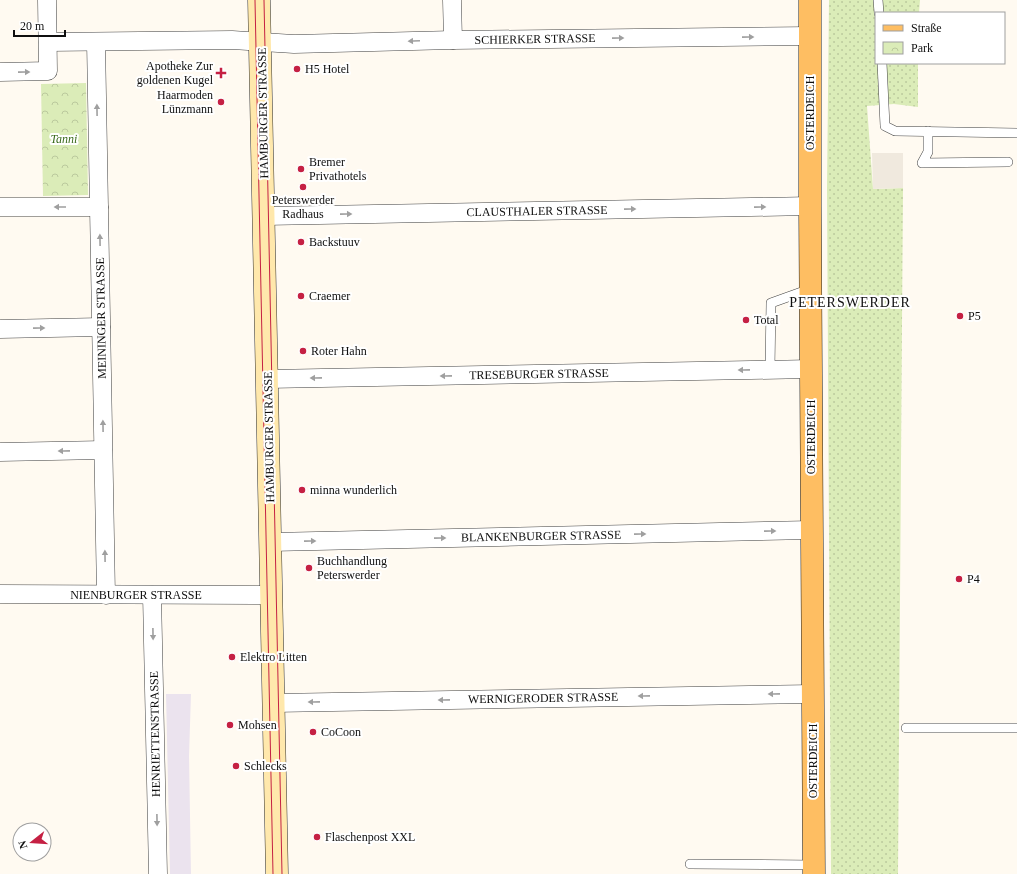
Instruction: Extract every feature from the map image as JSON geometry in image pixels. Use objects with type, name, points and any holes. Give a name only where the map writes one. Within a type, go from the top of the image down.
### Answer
[{"type":"main road","name":"OSTERDEICH","points":[[810,0],[810,369],[814,870]]},
{"type":"street","points":[[0,72],[48,71],[47,0]]},
{"type":"street","name":"HAMBURGER STRASSE","points":[[259,0],[265,216],[277,874]]},
{"type":"street","points":[[452,0],[453,40]]},
{"type":"street","name":"SCHIERKER STRASSE","points":[[48,42],[232,40],[294,44],[453,40],[810,36]]},
{"type":"street","name":"MEININGER STRASSE","points":[[96,42],[106,595]]},
{"type":"street","name":"CLAUSTHALER STRASSE","points":[[265,216],[810,206]]},
{"type":"street","points":[[0,208],[99,207]]},
{"type":"street","points":[[0,329],[101,327]]},
{"type":"street","name":"TRESEBURGER STRASSE","points":[[268,379],[810,369]]},
{"type":"street","points":[[0,452],[104,450]]},
{"type":"street","name":"BLANKENBURGER STRASSE","points":[[271,542],[811,530]]},
{"type":"street","name":"NIENBURGER STRASSE","points":[[0,594],[272,595]]},
{"type":"street","name":"HENRIETTENSTRASSE","points":[[152,595],[158,874]]},
{"type":"street","name":"WERNIGERODER STRASSE","points":[[274,702],[813,694]]},
{"type":"lane","points":[[878,0],[879,12]]},
{"type":"lane","points":[[882,64],[885,126],[895,131],[1017,133]]},
{"type":"lane","points":[[928,131],[928,152],[922,163],[1008,162]]},
{"type":"lane","points":[[770,369],[770,303],[810,289]]},
{"type":"lane","points":[[906,728],[1017,728]]},
{"type":"lane","points":[[690,864],[814,870]]},
{"type":"shaded area","points":[[872,153],[903,153],[903,188],[873,189]]},
{"type":"shaded area","points":[[166,694],[191,694],[189,756],[191,874],[170,874]]},
{"type":"green space","points":[[829,0],[920,0],[919,12],[875,12],[875,64],[918,64],[918,107],[894,104],[867,106],[873,189],[903,188],[898,874],[831,874],[827,188]]},
{"type":"green space","name":"Tanni","points":[[86,83],[88,195],[43,196],[41,84]]},
{"type":"tram line","points":[[255,0],[273,874]]},
{"type":"tram line","points":[[264,0],[282,874]]},
{"type":"place","name":"H5 Hotel","points":[[297,69]]},
{"type":"place","name":"Apotheke Zur goldenen Kugel","points":[[221,73]]},
{"type":"place","name":"Haarmoden Lünzmann","points":[[221,102]]},
{"type":"place","name":"Bremer Privathotels","points":[[301,169]]},
{"type":"place","name":"Peterswerder Radhaus","points":[[303,187]]},
{"type":"place","name":"Backstuuv","points":[[301,242]]},
{"type":"place","name":"Craemer","points":[[301,296]]},
{"type":"place","name":"P5","points":[[960,316]]},
{"type":"place","name":"Total","points":[[746,320]]},
{"type":"place","name":"Roter Hahn","points":[[303,351]]},
{"type":"place","name":"minna wunderlich","points":[[302,490]]},
{"type":"place","name":"Buchhandlung Peterswerder","points":[[309,568]]},
{"type":"place","name":"P4","points":[[959,579]]},
{"type":"place","name":"Elektro Litten","points":[[232,657]]},
{"type":"place","name":"Mohsen","points":[[230,725]]},
{"type":"place","name":"CoCoon","points":[[313,732]]},
{"type":"place","name":"Schlecks","points":[[236,766]]},
{"type":"place","name":"Flaschenpost XXL","points":[[317,837]]},
{"type":"district","name":"PETERSWERDER","points":[[850,302]]}]
